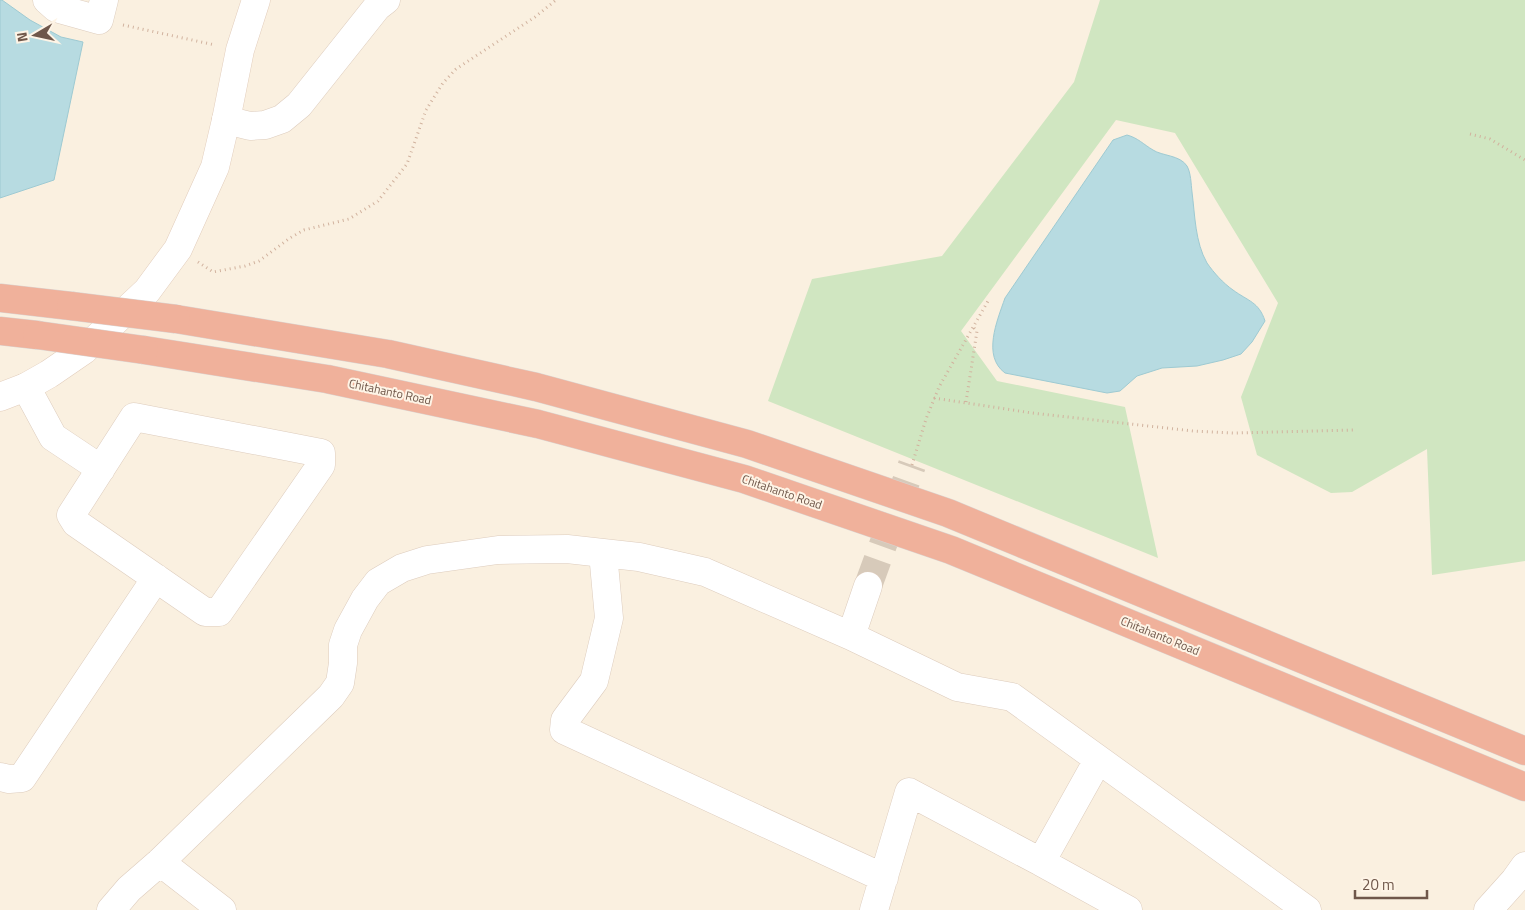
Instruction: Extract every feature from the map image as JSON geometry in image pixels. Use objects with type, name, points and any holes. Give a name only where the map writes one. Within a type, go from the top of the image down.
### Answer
[{"type":"highway","points":[[0,298],[176,320],[388,354],[536,387],[747,444],[948,513],[1525,750]]},
{"type":"highway","name":"Chitahanto Road","points":[[0,331],[144,350],[327,379],[538,424],[744,479],[950,550],[1525,787]]},
{"type":"street","points":[[47,0],[56,8],[102,10]]},
{"type":"street","points":[[0,397],[26,387],[84,350],[147,290],[178,249],[215,167],[240,50],[256,0]]},
{"type":"street","points":[[226,120],[250,126],[265,125],[282,119],[299,105],[377,7],[386,0]]},
{"type":"street","points":[[26,387],[53,438],[101,469]]},
{"type":"street","points":[[134,417],[321,453],[321,465],[219,612],[205,612],[76,523],[71,515],[101,469],[134,417]]},
{"type":"street","points":[[111,910],[129,889],[160,862],[331,696],[340,683],[343,645],[348,630],[365,599],[378,582],[402,568],[428,560],[498,550],[567,549],[640,557],[704,572],[851,636],[957,687],[1012,697],[1307,910]]},
{"type":"street","points":[[603,553],[609,618],[594,681],[565,720],[564,730],[884,878]]},
{"type":"street","points":[[0,777],[9,779],[22,778],[156,578]]},
{"type":"street","points":[[851,636],[868,586]]},
{"type":"street","points":[[1041,862],[1098,760]]},
{"type":"street","points":[[874,910],[909,792],[1128,910]]},
{"type":"street","points":[[160,862],[222,910]]},
{"type":"street","points":[[1488,910],[1516,880],[1525,866]]},
{"type":"path","points":[[178,249],[213,272],[245,266],[259,261],[304,230],[349,219],[378,200],[407,164],[426,110],[443,83],[456,69],[535,17],[556,0]]},
{"type":"path","points":[[102,10],[240,50]]},
{"type":"path","points":[[1470,134],[1490,139],[1525,160]]},
{"type":"path","points":[[912,464],[939,387],[988,301]]},
{"type":"path","points":[[966,402],[977,331],[973,327]]},
{"type":"path","points":[[934,398],[1032,413],[1193,431],[1234,433],[1355,430]]},
{"type":"green space","points":[[1100,0],[1525,0],[1525,561],[1432,575],[1427,449],[1352,492],[1331,493],[1257,455],[1241,397],[1278,303],[1175,133],[1116,120],[961,331],[997,381],[1125,407],[1158,558],[768,401],[812,279],[942,256],[1074,82]]},
{"type":"water","points":[[0,0],[30,20],[61,37],[83,42],[54,180],[0,198]]},
{"type":"water","points":[[1127,135],[1157,152],[1184,162],[1187,166],[1191,179],[1198,237],[1207,263],[1226,284],[1260,310],[1265,321],[1252,342],[1241,354],[1197,366],[1162,368],[1137,376],[1120,391],[1107,393],[1005,373],[998,366],[994,357],[993,338],[1005,298],[1113,140]]},
{"type":"tunnel","points":[[868,586],[912,465]]}]
